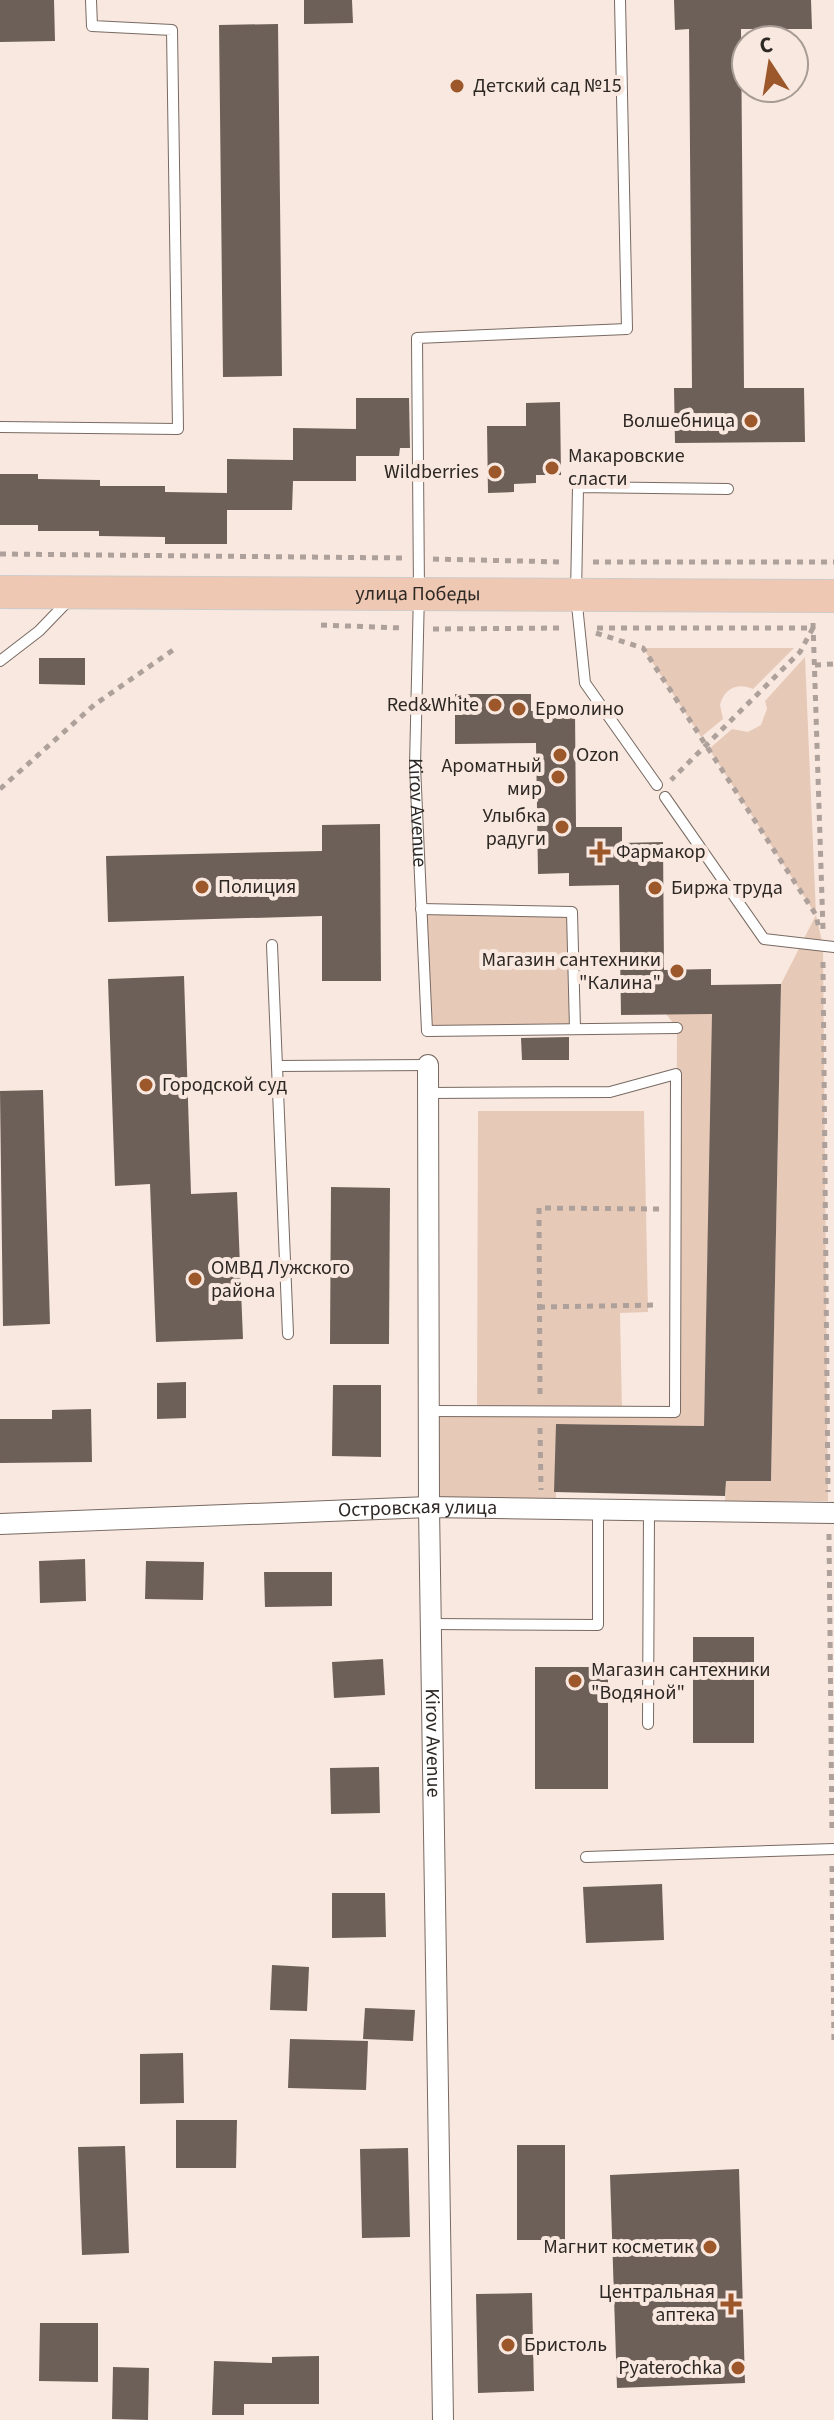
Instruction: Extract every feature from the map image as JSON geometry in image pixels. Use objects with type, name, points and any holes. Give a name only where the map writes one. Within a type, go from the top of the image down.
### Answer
[{"type":"main road","name":"улица Победы","points":[[0,592],[823,596]]},
{"type":"street","name":"Kirov Avenue","points":[[428,1065],[429,1507],[443,2420]]},
{"type":"street","name":"Островская улица","points":[[0,1524],[429,1507],[830,1514]]},
{"type":"lane","points":[[0,427],[178,429],[172,30],[92,26],[91,0]]},
{"type":"lane","name":"Kirov Avenue","points":[[575,1029],[427,1031],[415,766],[419,592],[417,338],[627,329],[620,0]]},
{"type":"lane","points":[[657,785],[585,683],[576,595],[578,487],[728,489]]},
{"type":"lane","points":[[0,661],[39,631],[78,591]]},
{"type":"lane","points":[[665,797],[764,939],[828,946]]},
{"type":"lane","points":[[421,909],[572,912],[575,1029],[677,1028]]},
{"type":"lane","points":[[272,945],[288,1334]]},
{"type":"lane","points":[[277,1066],[428,1065]]},
{"type":"lane","points":[[428,1093],[610,1092],[676,1074],[675,1412],[429,1411]]},
{"type":"lane","points":[[431,1624],[598,1625],[598,1509]]},
{"type":"lane","points":[[648,1724],[649,1510]]},
{"type":"lane","points":[[586,1857],[833,1850]]},
{"type":"path","points":[[670,782],[800,652],[813,628],[823,596],[811,562]]},
{"type":"path","points":[[579,628],[643,648],[816,915],[828,946]]},
{"type":"path","points":[[813,628],[828,946],[834,2045]]},
{"type":"path","points":[[0,789],[94,705],[173,650]]},
{"type":"path","points":[[815,665],[834,664]]},
{"type":"path","points":[[541,1500],[539,1208],[676,1209]]},
{"type":"path","points":[[539,1307],[675,1305]]},
{"type":"shaded area","points":[[643,648],[794,648],[753,689],[742,686],[728,691],[720,705],[723,719],[701,737]]},
{"type":"shaded area","points":[[805,657],[816,915],[709,749],[732,729],[748,732],[761,725],[767,709],[765,701]]},
{"type":"shaded area","points":[[421,909],[572,912],[575,1029],[427,1031]]},
{"type":"shaded area","points":[[816,915],[823,946],[828,1501],[725,1501],[726,1481],[771,1480],[781,984]]},
{"type":"shaded area","points":[[666,1014],[713,1014],[704,1426],[556,1424],[556,1500],[429,1499],[429,1411],[477,1411],[478,1111],[644,1111],[648,1312],[620,1313],[622,1411],[675,1412],[677,1028]]},
{"type":"building","points":[[0,0],[54,0],[55,41],[0,42]]},
{"type":"building","points":[[304,0],[352,0],[353,23],[304,24]]},
{"type":"building","points":[[674,0],[811,0],[812,29],[810,24],[730,24],[730,104],[742,104],[744,388],[804,388],[805,442],[675,443],[674,388],[692,388],[689,29],[675,30]]},
{"type":"building","points":[[278,24],[282,376],[223,377],[219,25]]},
{"type":"building","points":[[356,398],[409,398],[410,448],[400,448],[399,456],[356,456],[356,481],[293,481],[292,510],[227,510],[227,544],[165,544],[165,537],[99,536],[99,531],[38,531],[38,525],[0,525],[0,474],[38,474],[38,479],[100,480],[100,486],[165,486],[165,492],[227,493],[227,459],[293,460],[293,428],[356,429]]},
{"type":"building","points":[[560,402],[561,475],[536,475],[536,483],[514,484],[514,492],[488,493],[487,426],[526,426],[526,403]]},
{"type":"building","points":[[39,658],[85,658],[85,685],[39,684]]},
{"type":"building","points":[[455,694],[531,694],[531,711],[575,711],[576,827],[622,827],[622,843],[663,842],[664,970],[711,969],[711,985],[781,984],[771,1481],[726,1481],[725,1496],[554,1492],[556,1424],[704,1426],[712,1014],[621,1015],[619,885],[569,886],[569,873],[538,874],[536,743],[455,744]]},
{"type":"building","points":[[380,824],[381,981],[322,981],[322,916],[108,922],[106,856],[322,851],[322,825]]},
{"type":"building","points":[[184,976],[191,1194],[237,1192],[243,1339],[156,1342],[150,1184],[115,1186],[108,979]]},
{"type":"building","points":[[569,1037],[569,1060],[522,1060],[521,1038]]},
{"type":"building","points":[[43,1090],[50,1324],[3,1326],[0,1091]]},
{"type":"building","points":[[331,1187],[390,1188],[389,1344],[330,1344]]},
{"type":"building","points":[[186,1382],[186,1418],[157,1419],[157,1383]]},
{"type":"building","points":[[333,1385],[381,1385],[381,1457],[332,1456]]},
{"type":"building","points":[[91,1409],[92,1462],[0,1463],[0,1419],[52,1419],[52,1410]]},
{"type":"building","points":[[85,1559],[86,1601],[40,1603],[39,1561]]},
{"type":"building","points":[[146,1561],[204,1562],[203,1600],[145,1599]]},
{"type":"building","points":[[264,1572],[332,1572],[332,1606],[265,1607]]},
{"type":"building","points":[[693,1637],[754,1637],[754,1743],[693,1743]]},
{"type":"building","points":[[383,1659],[385,1695],[334,1698],[332,1662]]},
{"type":"building","points":[[535,1667],[608,1667],[608,1789],[535,1789]]},
{"type":"building","points":[[379,1767],[380,1813],[331,1814],[330,1768]]},
{"type":"building","points":[[662,1884],[664,1940],[586,1943],[583,1887]]},
{"type":"building","points":[[332,1893],[385,1893],[386,1937],[332,1938]]},
{"type":"building","points":[[272,1965],[309,1967],[307,2011],[270,2010]]},
{"type":"building","points":[[365,2008],[415,2010],[413,2041],[363,2039]]},
{"type":"building","points":[[290,2039],[368,2041],[366,2090],[288,2088]]},
{"type":"building","points":[[183,2053],[184,2103],[140,2104],[140,2054]]},
{"type":"building","points":[[176,2120],[237,2120],[236,2168],[176,2168]]},
{"type":"building","points":[[517,2145],[565,2145],[565,2240],[517,2240]]},
{"type":"building","points":[[125,2146],[129,2253],[82,2255],[78,2147]]},
{"type":"building","points":[[408,2148],[410,2237],[362,2238],[360,2149]]},
{"type":"building","points":[[739,2169],[745,2383],[617,2388],[610,2175]]},
{"type":"building","points":[[532,2293],[534,2391],[478,2393],[476,2294]]},
{"type":"building","points":[[40,2323],[98,2323],[98,2382],[39,2381]]},
{"type":"building","points":[[319,2356],[319,2404],[244,2404],[244,2415],[212,2415],[214,2361],[272,2363],[272,2357]]},
{"type":"building","points":[[113,2367],[149,2368],[148,2420],[112,2419]]},
{"type":"place","name":"Детский сад №15","points":[[457,86]]},
{"type":"place","name":"Волшебница","points":[[751,421]]},
{"type":"place","name":"Макаровские сласти","points":[[552,468]]},
{"type":"place","name":"Wildberries","points":[[495,472]]},
{"type":"place","name":"Red&White","points":[[495,705]]},
{"type":"place","name":"Ермолино","points":[[519,709]]},
{"type":"place","name":"Ozon","points":[[560,755]]},
{"type":"place","name":"Ароматный мир","points":[[558,777]]},
{"type":"place","name":"Улыбка радуги","points":[[562,827]]},
{"type":"place","name":"Фармакор","points":[[600,852]]},
{"type":"place","name":"Полиция","points":[[202,887]]},
{"type":"place","name":"Биржа труда","points":[[655,888]]},
{"type":"place","name":"Магазин сантехники \"Калина\"","points":[[677,971]]},
{"type":"place","name":"Городской суд","points":[[146,1085]]},
{"type":"place","name":"ОМВД Лужского района","points":[[195,1279]]},
{"type":"place","name":"Магазин сантехники \"Водяной\"","points":[[575,1681]]},
{"type":"place","name":"Магнит косметик","points":[[710,2247]]},
{"type":"place","name":"Центральная аптека","points":[[731,2304]]},
{"type":"place","name":"Бристоль","points":[[508,2345]]},
{"type":"place","name":"Pyaterochka","points":[[738,2368]]}]
